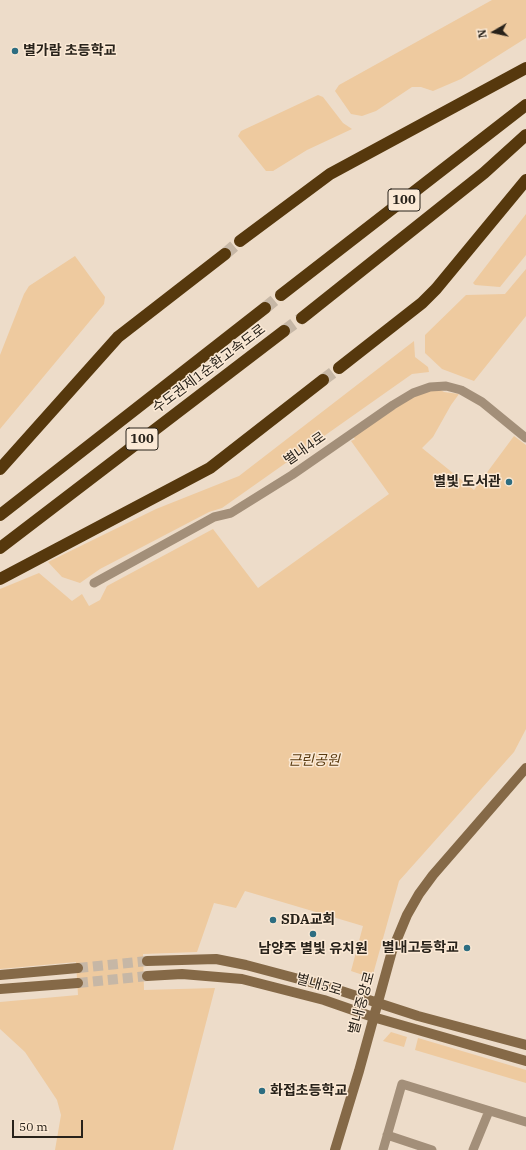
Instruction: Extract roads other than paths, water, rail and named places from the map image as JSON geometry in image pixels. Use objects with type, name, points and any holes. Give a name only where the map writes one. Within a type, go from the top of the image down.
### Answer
[{"type":"highway","points":[[240,241],[330,174],[526,68]]},
{"type":"highway","name":"100","points":[[281,295],[526,106]]},
{"type":"highway","name":"100","points":[[302,318],[484,174],[526,135]]},
{"type":"highway","points":[[339,368],[422,303],[526,180]]},
{"type":"highway","points":[[0,469],[118,337],[225,254]]},
{"type":"highway","name":"수도권제1순환고속도로","points":[[0,515],[265,308]]},
{"type":"highway","name":"수도권제1순환고속도로","points":[[0,548],[284,331]]},
{"type":"highway","points":[[0,579],[210,468],[323,380]]},
{"type":"street","name":"별내4로","points":[[94,583],[214,517],[231,513],[292,475],[393,405],[413,393],[430,387],[446,386],[461,390],[482,402],[526,438]]},
{"type":"street","name":"별내중앙로","points":[[335,1150],[359,1071],[376,1004],[392,951],[407,915],[419,894],[497,799],[525,769]]},
{"type":"street","name":"별내5로","points":[[147,961],[216,959],[246,965],[329,987],[376,1004],[526,1046]]},
{"type":"street","points":[[0,975],[78,968]]},
{"type":"street","name":"별내5로","points":[[147,976],[182,974],[242,979],[324,1000],[373,1017],[526,1061]]},
{"type":"street","points":[[0,989],[78,982]]},
{"type":"street","points":[[383,1150],[402,1084],[526,1122]]},
{"type":"street","points":[[473,1150],[489,1111]]},
{"type":"street","points":[[388,1135],[432,1150]]},
{"type":"tunnel","points":[[225,254],[240,241]]},
{"type":"tunnel","points":[[265,308],[281,295]]},
{"type":"tunnel","points":[[284,331],[302,318]]},
{"type":"tunnel","points":[[323,380],[339,368]]},
{"type":"tunnel","points":[[78,968],[147,961]]},
{"type":"tunnel","points":[[78,983],[147,976]]},
{"type":"place","name":"별가람 초등학교","points":[[15,51]]},
{"type":"place","name":"별빛 도서관","points":[[509,482]]},
{"type":"place","name":"SDA교회","points":[[273,920]]},
{"type":"place","name":"남양주 별빛 유치원","points":[[313,934]]},
{"type":"place","name":"별내고등학교","points":[[467,948]]},
{"type":"place","name":"화접초등학교","points":[[262,1091]]},
{"type":"park label","name":"근린공원","points":[[314,761]]}]
